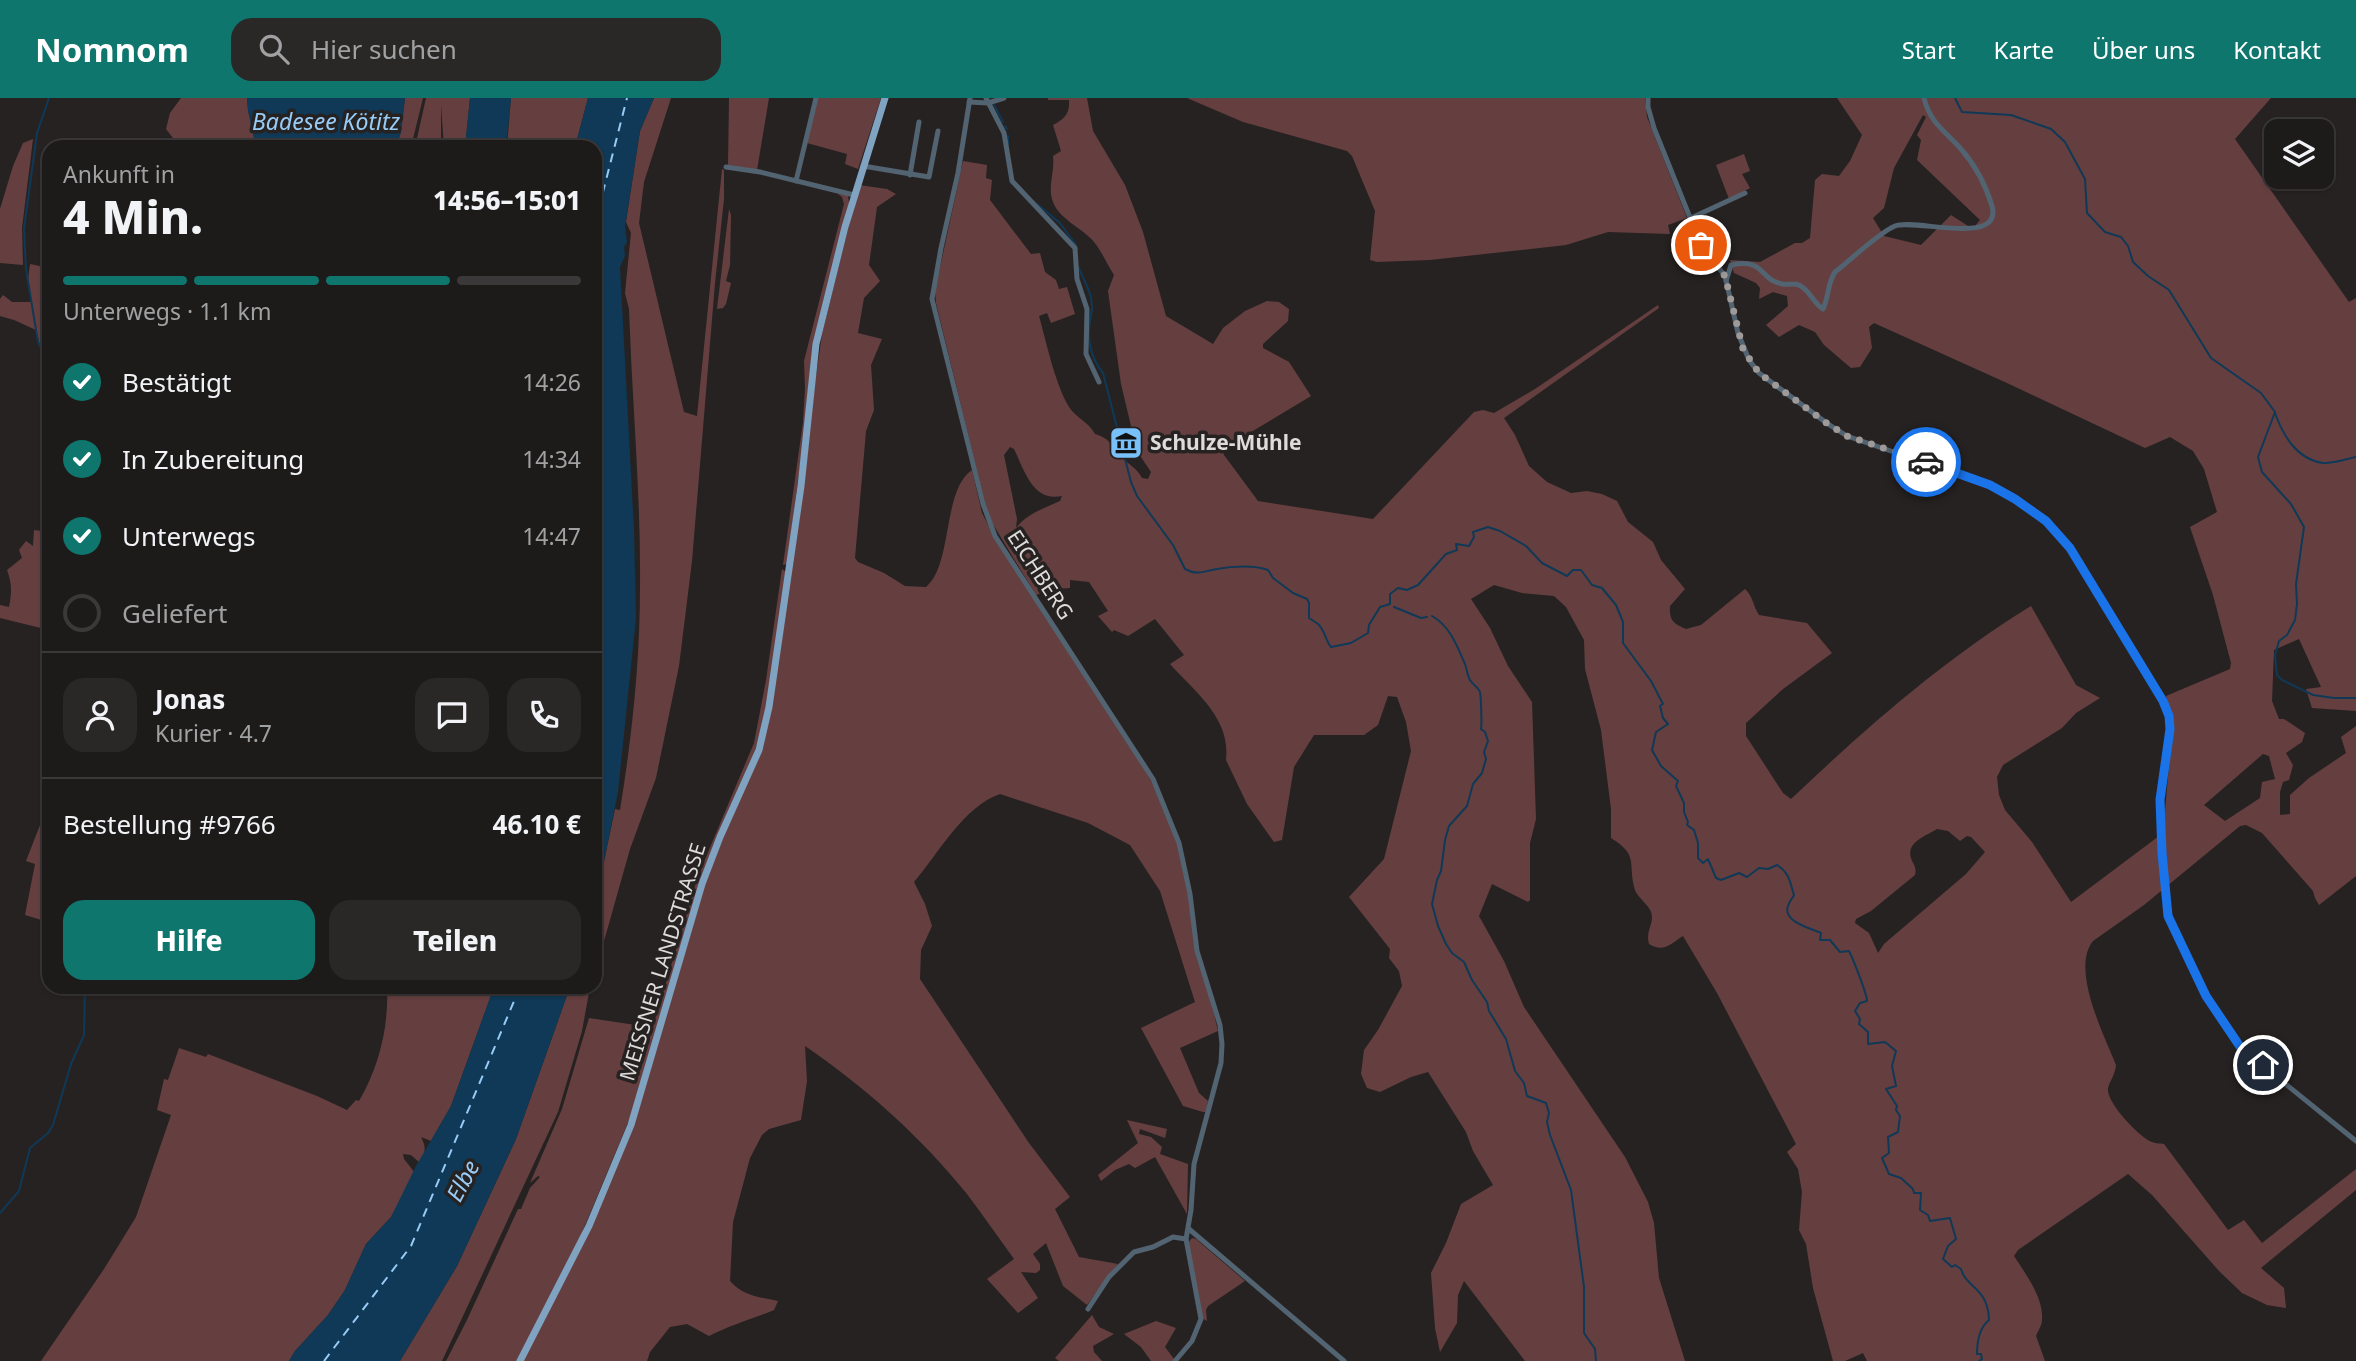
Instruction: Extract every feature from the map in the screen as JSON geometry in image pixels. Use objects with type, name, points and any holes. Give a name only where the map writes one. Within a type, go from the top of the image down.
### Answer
[{"type":"main road","name":"MEISSNER LANDSTRASSE","points":[[520,1361],[589,1226],[627,1135],[702,884],[759,750],[769,706],[801,486],[816,344],[845,227],[885,98]]},
{"type":"street","points":[[796,181],[816,98]]},
{"type":"street","points":[[970,100],[990,101],[1004,98]]},
{"type":"street","points":[[1648,98],[1654,128],[1701,245],[1714,264],[1726,268],[1743,263],[1753,264],[1782,285],[1798,285],[1808,292],[1822,309],[1826,303],[1829,281],[1835,272],[1893,226],[1913,224],[1972,229],[1987,225],[1992,218],[1993,210],[1982,180],[1961,149],[1931,118],[1924,98]]},
{"type":"street","name":"EICHBERG","points":[[970,100],[932,299],[983,504],[995,536],[1138,754],[1159,793],[1184,863],[1197,951],[1220,1025],[1222,1044],[1221,1063],[1194,1164],[1186,1239]]},
{"type":"street","points":[[990,101],[1002,126],[1012,181],[1074,248],[1077,279],[1087,309],[1086,354],[1099,382]]},
{"type":"street","points":[[910,175],[919,122]]},
{"type":"street","points":[[863,166],[929,177],[938,131]]},
{"type":"street","points":[[726,167],[760,172],[854,195]]},
{"type":"street","points":[[1691,218],[1745,192]]},
{"type":"street","points":[[1726,268],[1726,281],[1743,349],[1759,373],[1847,436],[1990,485],[2015,499],[2046,521],[2070,548],[2163,701],[2169,716],[2170,729],[2160,800],[2165,897],[2168,916],[2194,974],[2241,1048],[2356,1141]]},
{"type":"street","points":[[1726,268],[1726,281]]},
{"type":"street","points":[[1189,1229],[1344,1361]]},
{"type":"street","points":[[1088,1309],[1109,1277],[1133,1252],[1153,1247],[1173,1237],[1186,1239],[1201,1320],[1192,1341],[1175,1361]]},
{"type":"shaded area","points":[[181,98],[247,98],[254,140],[175,140],[166,129],[170,113]]},
{"type":"shaded area","points":[[405,98],[423,98],[413,140],[398,140]]},
{"type":"shaded area","points":[[426,98],[470,98],[466,140],[444,140],[441,105],[441,140],[417,140]]},
{"type":"shaded area","points":[[511,98],[588,98],[577,140],[508,140]]},
{"type":"shaded area","points":[[654,98],[671,98],[644,182],[639,223],[684,412],[697,416],[722,169],[724,199],[692,561],[679,666],[656,778],[630,849],[602,948],[602,871],[615,809],[620,810],[632,727],[640,615],[639,517],[629,309],[625,293],[631,233],[626,222],[640,131]]},
{"type":"shaded area","points":[[729,98],[769,98],[757,170],[728,165]]},
{"type":"shaded area","points":[[818,98],[881,98],[858,169],[845,164],[847,154],[807,143]]},
{"type":"shaded area","points":[[1048,98],[1087,98],[1093,131],[1125,185],[1143,232],[1166,316],[1213,344],[1223,328],[1245,311],[1267,301],[1279,302],[1289,309],[1288,321],[1263,344],[1263,348],[1289,362],[1311,396],[1223,449],[1224,455],[1258,501],[1373,519],[1474,412],[1483,410],[1494,413],[1535,389],[1658,305],[1659,308],[1504,418],[1529,466],[1547,482],[1571,493],[1587,491],[1617,501],[1628,522],[1653,542],[1661,560],[1685,589],[1670,606],[1671,618],[1678,625],[1686,629],[1701,625],[1745,589],[1759,615],[1807,623],[1832,653],[1783,689],[1746,723],[1746,736],[1783,793],[1791,799],[1906,696],[1967,649],[2031,606],[2076,685],[2100,698],[2076,713],[2062,728],[2003,765],[1997,777],[1999,795],[2005,810],[2032,842],[2071,902],[2163,833],[2173,721],[2166,696],[2230,669],[2231,663],[2213,595],[2190,527],[2217,512],[2204,469],[2193,451],[2170,437],[2145,448],[1874,323],[1869,327],[1872,348],[1860,367],[1851,368],[1824,345],[1815,332],[1799,325],[1779,337],[1766,325],[1788,306],[1787,296],[1773,292],[1759,299],[1760,288],[1756,283],[1734,273],[1730,260],[1760,262],[1810,238],[1815,180],[1822,174],[1839,176],[1850,161],[1862,135],[1837,98],[2271,98],[2235,139],[2264,180],[2264,189],[2270,189],[2349,302],[2356,298],[2356,711],[2312,708],[2306,689],[2321,687],[2299,639],[2274,650],[2272,701],[2279,719],[2284,719],[2305,733],[2302,742],[2286,753],[2293,765],[2289,780],[2283,782],[2280,792],[2280,815],[2290,814],[2290,795],[2309,778],[2346,753],[2341,737],[2356,726],[2356,876],[2319,905],[2313,891],[2262,833],[2246,825],[2240,826],[2144,905],[2093,941],[2087,953],[2085,968],[2092,1003],[2116,1065],[2108,1088],[2110,1097],[2140,1134],[2154,1143],[2164,1144],[2228,1230],[2244,1220],[2262,1243],[2356,1169],[2356,1190],[2261,1268],[2284,1288],[2286,1308],[2267,1305],[2242,1293],[2152,1195],[2128,1174],[2018,1250],[2014,1256],[2033,1286],[2040,1303],[2042,1322],[2036,1336],[2045,1361],[1867,1361],[1863,1353],[1845,1361],[1833,1361],[1813,1288],[1806,1244],[1799,1230],[1802,1192],[1798,1169],[1787,1152],[1796,1144],[1717,993],[1683,936],[1663,948],[1649,944],[1651,912],[1635,890],[1629,855],[1611,838],[1611,809],[1601,730],[1585,669],[1584,640],[1566,607],[1554,596],[1522,593],[1494,585],[1471,599],[1490,628],[1508,666],[1532,702],[1536,819],[1530,843],[1530,900],[1528,902],[1492,884],[1479,916],[1504,961],[1524,1007],[1625,1157],[1648,1202],[1654,1223],[1659,1278],[1685,1361],[1525,1361],[1464,1281],[1458,1295],[1457,1323],[1440,1352],[1435,1328],[1431,1273],[1461,1204],[1493,1185],[1473,1151],[1466,1132],[1428,1072],[1380,1092],[1367,1088],[1361,1074],[1364,1050],[1402,986],[1399,971],[1389,958],[1390,949],[1349,897],[1384,859],[1411,751],[1406,722],[1397,697],[1388,696],[1378,725],[1364,735],[1314,735],[1294,767],[1282,840],[1274,842],[1247,804],[1226,760],[1223,731],[1217,719],[1170,664],[1184,655],[1155,619],[1128,636],[1114,630],[1112,632],[1098,616],[1108,611],[1089,582],[1070,580],[1070,588],[1054,589],[1036,595],[988,516],[935,291],[963,161],[987,165],[986,178],[992,180],[990,200],[1031,254],[1040,253],[1045,272],[1056,280],[1059,289],[1067,287],[1075,314],[1051,323],[1047,313],[1039,316],[1052,366],[1067,403],[1095,434],[1108,441],[1142,478],[1148,479],[1151,472],[1137,451],[1121,384],[1108,291],[1114,275],[1094,242],[1064,218],[1052,199],[1053,156],[1061,151],[1053,125],[1066,116],[1069,100]],"holes":[[[1923,115],[1926,117],[1917,135],[1921,140],[1917,160],[1980,220],[1975,226],[1968,226],[1951,215],[1921,245],[1884,236],[1873,218],[1884,208],[1894,168]],[[1010,447],[1014,449],[1026,476],[1037,490],[1052,497],[1062,496],[1060,501],[1031,515],[1016,528],[1017,519],[1004,455]],[[2263,754],[2269,756],[2275,779],[2262,782],[2260,798],[2225,821],[2204,805]],[[1937,829],[1948,831],[1960,841],[1967,836],[1971,837],[1985,852],[1966,874],[1884,944],[1878,953],[1869,933],[1855,923],[1856,919],[1871,911],[1915,875],[1911,848],[1918,840]]]},
{"type":"shaded area","points":[[1187,98],[1645,98],[1647,117],[1687,218],[1668,225],[1670,234],[1608,232],[1566,245],[1430,260],[1377,262],[1370,260],[1375,211],[1352,156],[1347,151],[1243,122]]},
{"type":"shaded area","points":[[33,139],[22,228],[23,265],[0,263],[0,209],[23,143]]},
{"type":"shaded area","points":[[1744,154],[1750,171],[1742,174],[1750,188],[1729,199],[1716,165]]},
{"type":"shaded area","points":[[859,185],[887,189],[896,194],[877,207],[869,265],[880,281],[864,298],[858,333],[882,339],[871,365],[874,410],[866,431],[855,558],[905,586],[926,587],[940,562],[956,494],[972,470],[982,513],[997,542],[1142,762],[1176,839],[1188,894],[1196,956],[1218,1031],[1180,1048],[1199,1093],[1208,1101],[1206,1112],[1183,1106],[1141,1028],[1195,1002],[1160,891],[1130,845],[1088,823],[1000,794],[987,800],[963,820],[914,882],[932,926],[921,950],[920,979],[1029,1143],[1070,1197],[1055,1209],[1079,1257],[1118,1264],[1087,1305],[1063,1286],[1046,1243],[1033,1254],[1040,1264],[1040,1270],[1036,1273],[1021,1272],[1038,1298],[1018,1313],[987,1279],[1014,1259],[967,1194],[931,1153],[891,1114],[849,1078],[805,1046],[807,1081],[801,1120],[769,1129],[762,1135],[750,1158],[733,1222],[730,1281],[746,1293],[778,1301],[774,1310],[709,1336],[687,1324],[670,1327],[650,1352],[647,1361],[523,1361],[583,1244],[626,1144],[706,879],[765,735],[822,334]]},
{"type":"shaded area","points":[[838,194],[848,195],[849,203],[819,321],[787,564],[783,565],[803,422],[804,361],[844,204]]},
{"type":"shaded area","points":[[729,209],[730,265],[726,281],[731,283],[726,304],[717,309]]},
{"type":"shaded area","points":[[30,264],[42,267],[42,354],[36,330],[0,316],[0,299],[3,295],[12,302],[32,302],[28,280]]},
{"type":"shaded area","points":[[34,530],[42,531],[42,628],[0,618],[0,605],[9,607],[10,602],[11,584],[7,570],[22,558],[19,550],[26,541],[33,546]]},
{"type":"shaded area","points":[[782,569],[786,572],[768,699],[758,741],[750,766],[718,836],[632,1113],[581,1235],[517,1361],[446,1361],[518,1209],[521,1209],[530,1188],[540,1177],[530,1183],[562,1109],[589,1018],[653,1026],[698,876],[754,743]]},
{"type":"shaded area","points":[[42,820],[42,920],[25,915],[35,864],[26,861]]},
{"type":"shaded area","points":[[387,994],[491,994],[451,1106],[431,1141],[421,1137],[425,1150],[420,1163],[411,1155],[403,1154],[415,1173],[391,1217],[366,1244],[345,1290],[328,1315],[289,1361],[41,1361],[136,1217],[171,1115],[157,1110],[164,1079],[168,1080],[179,1048],[206,1057],[208,1054],[347,1110],[356,1100],[359,1101],[372,1074],[381,1046]]},
{"type":"shaded area","points":[[568,994],[589,994],[582,1031],[558,1112],[442,1361],[400,1361],[457,1266],[516,1139]]},
{"type":"shaded area","points":[[1127,1120],[1167,1129],[1165,1138],[1140,1129],[1139,1134],[1151,1137],[1162,1147],[1160,1154],[1188,1164],[1187,1214],[1155,1157],[1135,1168],[1129,1164],[1115,1170],[1101,1181],[1098,1175],[1138,1143]]},
{"type":"shaded area","points":[[1192,1238],[1245,1281],[1208,1306],[1207,1321],[1202,1318],[1188,1243]]},
{"type":"shaded area","points":[[1092,1315],[1099,1327],[1114,1334],[1093,1346],[1094,1352],[1102,1361],[1059,1361],[1055,1358]]},
{"type":"shaded area","points":[[1156,1321],[1176,1328],[1165,1347],[1173,1361],[1151,1361],[1141,1347],[1124,1334]]},
{"type":"water","name":"Badesee Kötitz","points":[[247,98],[405,98],[398,140],[254,140]]},
{"type":"water","points":[[470,98],[511,98],[507,140],[466,140]]},
{"type":"water","points":[[588,98],[654,98],[640,131],[625,226],[625,256],[620,267],[636,618],[618,792],[602,871],[602,140],[577,140]]},
{"type":"water","name":"Elbe","points":[[491,994],[568,994],[516,1139],[457,1266],[400,1361],[289,1361],[328,1315],[345,1290],[366,1244],[391,1217],[416,1166],[451,1106]]},
{"type":"waterway","points":[[42,351],[38,342],[26,269],[24,229],[37,133],[49,98]]},
{"type":"waterway","points":[[1955,98],[1962,112],[2011,115],[2051,129],[2065,142],[2085,179],[2087,213],[2105,232],[2121,237],[2128,246],[2133,262],[2169,290],[2211,358],[2261,393],[2275,412],[2258,457],[2262,472],[2291,504],[2304,527],[2296,584],[2295,620],[2287,635],[2279,641],[2275,655],[2277,675],[2313,695],[2356,698]]},
{"type":"waterway","points":[[994,105],[1003,122]]},
{"type":"waterway","points":[[1008,136],[1008,144]]},
{"type":"waterway","points":[[1037,204],[1060,223],[1076,245]]},
{"type":"waterway","points":[[1079,268],[1092,304],[1089,335],[1091,348],[1103,373],[1131,482],[1137,496],[1173,545],[1185,569],[1197,573],[1236,567],[1268,570],[1273,578],[1293,593],[1307,599],[1309,618],[1320,626],[1331,647],[1351,643],[1368,633],[1369,625],[1380,607],[1390,604],[1390,594],[1398,588],[1407,590],[1418,585],[1446,554],[1457,550],[1456,544],[1469,546],[1474,537],[1473,532],[1488,527],[1526,546],[1542,563],[1567,576],[1573,570],[1581,570],[1592,585],[1602,588],[1616,605],[1623,622],[1623,643],[1651,681],[1663,704],[1660,706],[1663,718],[1668,724],[1656,732],[1652,750],[1661,766],[1678,781],[1676,786],[1684,803],[1687,825],[1694,830],[1698,843],[1698,858],[1703,863],[1708,859],[1716,878],[1721,880],[1739,873],[1747,877],[1759,868],[1768,869],[1777,865],[1787,875],[1794,895],[1787,912],[1794,921],[1821,933],[1820,940],[1830,940],[1840,952],[1849,951],[1867,1001],[1860,1003],[1855,1011],[1860,1019],[1859,1024],[1868,1032],[1868,1044],[1885,1042],[1896,1051],[1892,1066],[1896,1086],[1886,1089],[1900,1116],[1898,1132],[1888,1137],[1889,1153],[1882,1158],[1889,1174],[1901,1178],[1914,1193],[1921,1193],[1920,1210],[1928,1215],[1930,1221],[1950,1218],[1956,1239],[1948,1246],[1943,1259],[1952,1267],[1955,1265],[1961,1269],[1967,1280],[1981,1294],[1988,1309],[1989,1320],[1978,1340],[1977,1354],[1981,1354],[1982,1359],[1979,1361]]},
{"type":"waterway","points":[[2275,413],[2292,445],[2305,457],[2323,463],[2356,457]]},
{"type":"waterway","points":[[1394,607],[1421,618],[1427,617]]},
{"type":"waterway","points":[[1432,616],[1444,625],[1452,637],[1471,682],[1480,692],[1481,729],[1488,741],[1482,773],[1473,784],[1467,806],[1449,826],[1432,904],[1446,944],[1452,953],[1464,962],[1506,1039],[1515,1071],[1524,1083],[1527,1096],[1546,1103],[1550,1135],[1571,1190],[1584,1287],[1584,1333],[1595,1349],[1596,1361]]},
{"type":"waterway","points":[[0,1213],[19,1191],[30,1148],[48,1133],[53,1125],[71,1064],[84,1035],[85,994]]},
{"type":"ferry route","points":[[602,299],[603,192],[627,98]]},
{"type":"ferry route","points":[[324,1361],[411,1246],[517,994]]},
{"type":"way so far","points":[[1701,245],[1725,276],[1743,349],[1759,373],[1847,436],[1926,462]]},
{"type":"place","name":"Schulze-Mühle","points":[[1126,443]]},
{"type":"route","points":[[1926,462],[1990,485],[2046,521],[2059,534],[2091,580],[2137,662],[2163,701],[2169,716],[2170,729],[2160,800],[2168,916],[2206,996],[2241,1048],[2263,1065]]}]
